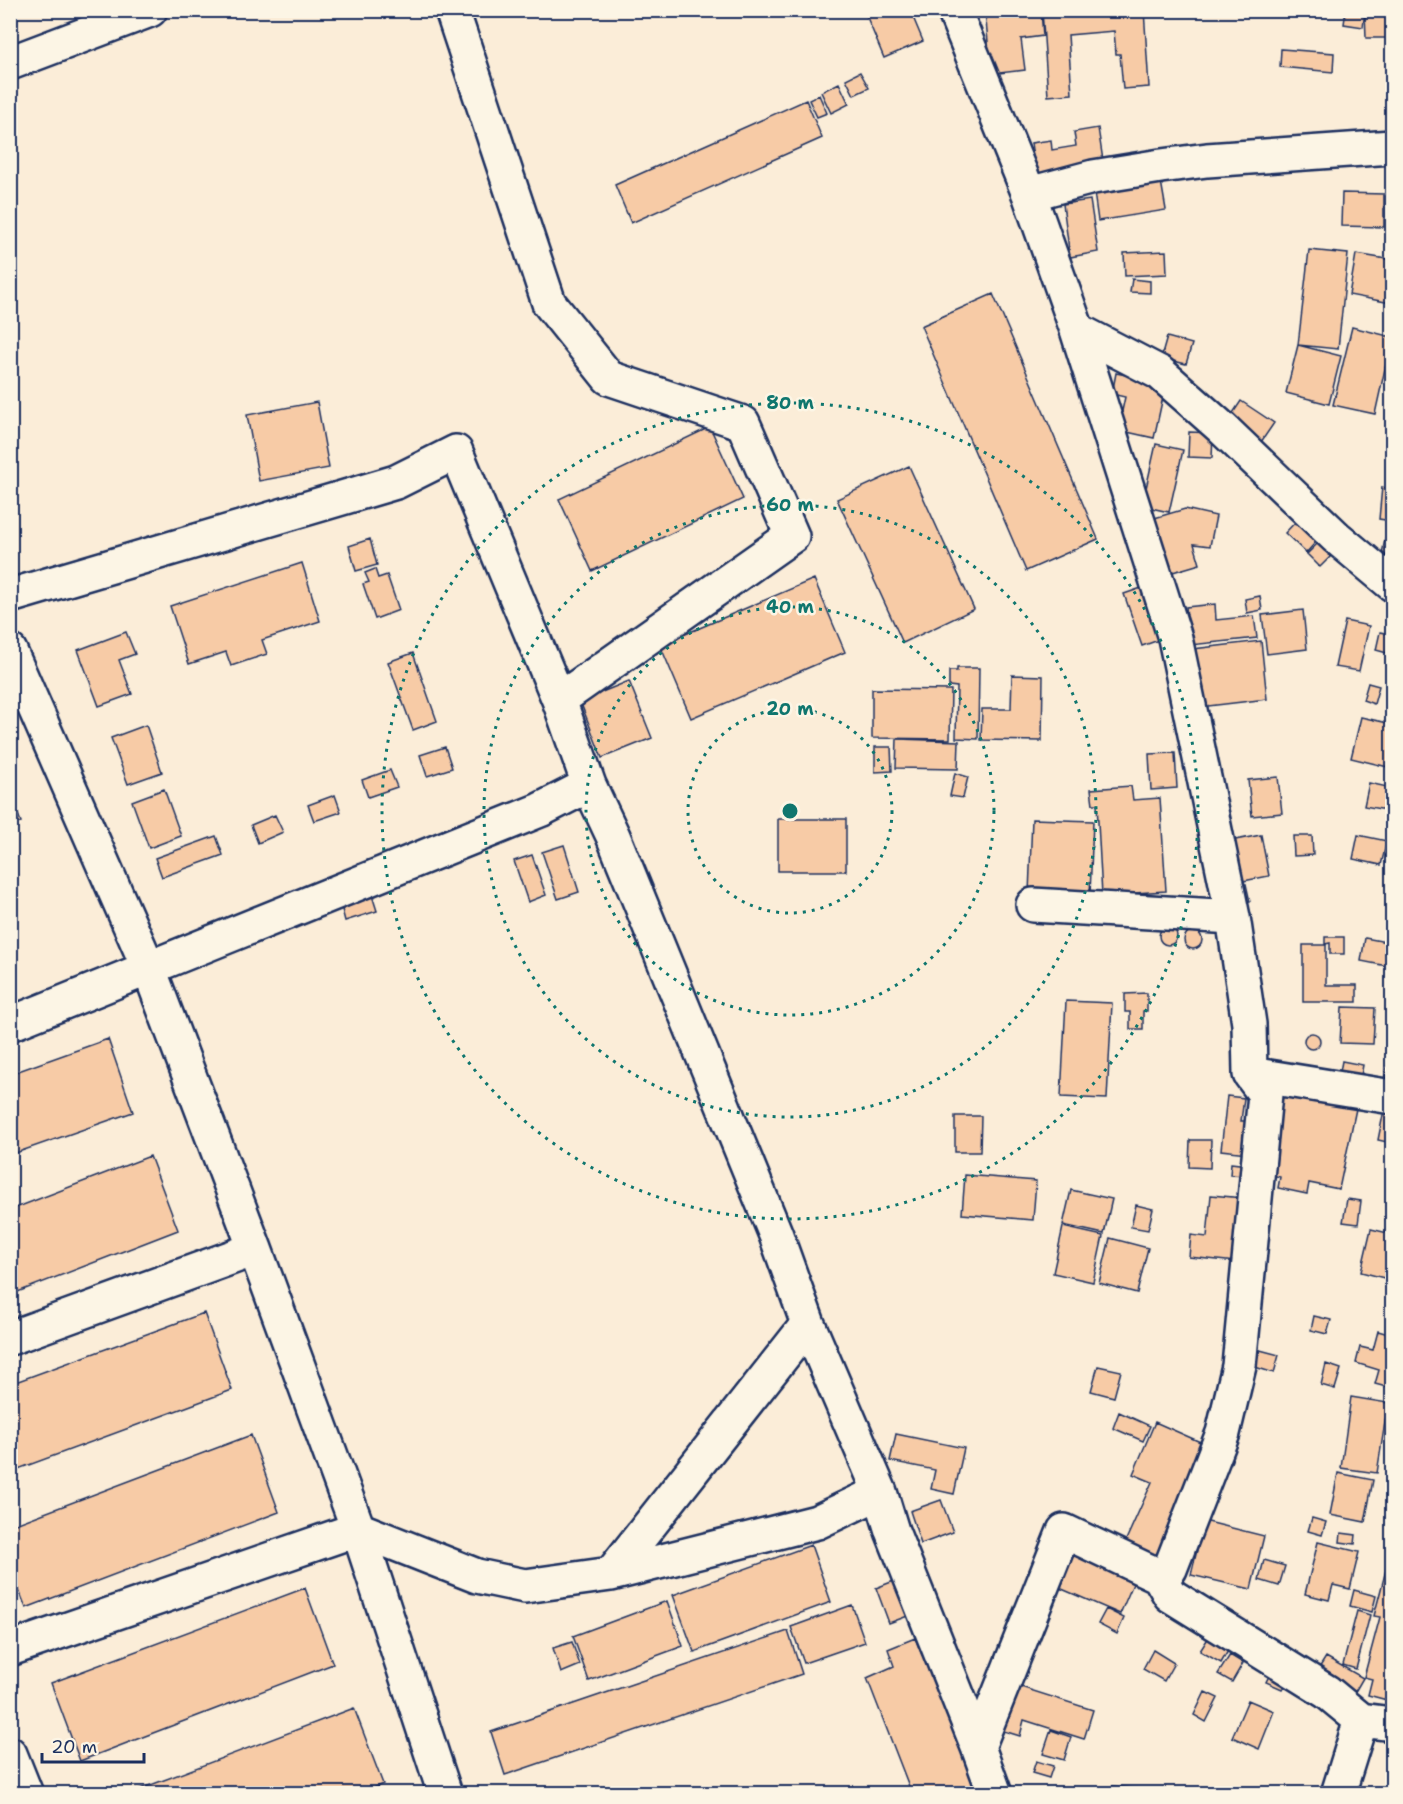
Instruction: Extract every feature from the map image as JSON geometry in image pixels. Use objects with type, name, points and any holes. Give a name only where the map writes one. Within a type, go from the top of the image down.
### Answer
[{"type":"street","points":[[10,63],[150,10]]},
{"type":"street","points":[[452,10],[549,303],[609,378],[743,423],[792,536],[558,700]]},
{"type":"street","points":[[954,10],[1029,194],[1077,330],[1174,638],[1233,917],[1249,1024],[1250,1074],[1265,1094],[1239,1366],[1223,1433],[1170,1569],[1159,1576]]},
{"type":"street","points":[[1029,194],[1093,177],[1207,160],[1392,147]]},
{"type":"street","points":[[1077,330],[1160,373],[1222,428],[1336,537],[1392,584]]},
{"type":"street","points":[[10,597],[396,482],[456,452],[558,700],[589,785],[636,891],[776,1234],[808,1324],[880,1492],[892,1531],[995,1794]]},
{"type":"street","points":[[10,651],[148,969],[255,1250],[358,1529],[445,1794]]},
{"type":"street","points":[[10,1024],[540,810],[589,785]]},
{"type":"street","points":[[1033,904],[1233,917]]},
{"type":"street","points":[[1250,1074],[1392,1097]]},
{"type":"street","points":[[10,1338],[255,1250]]},
{"type":"street","points":[[610,1575],[808,1324]]},
{"type":"street","points":[[10,1649],[358,1529],[477,1576],[525,1586],[610,1575],[817,1522],[880,1492]]},
{"type":"street","points":[[978,1748],[1064,1531],[1159,1576],[1170,1595],[1377,1722],[1338,1794]]},
{"type":"street","points":[[10,1754],[26,1794]]},
{"type":"building","points":[[864,10],[910,10],[923,41],[884,58]]},
{"type":"building","points":[[985,10],[1015,10],[1015,13],[1041,11],[1043,36],[1021,39],[1025,70],[991,74]]},
{"type":"building","points":[[1042,10],[1144,10],[1149,87],[1123,89],[1120,54],[1116,54],[1114,31],[1068,35],[1072,94],[1048,96]]},
{"type":"building","points":[[1346,10],[1365,10],[1363,27],[1344,24]]},
{"type":"building","points":[[1392,10],[1392,38],[1366,38],[1365,11]]},
{"type":"building","points":[[1281,49],[1334,53],[1333,72],[1280,67]]},
{"type":"building","points":[[860,72],[869,88],[854,95],[846,79]]},
{"type":"building","points":[[839,83],[849,104],[831,113],[821,92]]},
{"type":"building","points":[[819,95],[827,113],[817,117],[809,100]]},
{"type":"building","points":[[806,100],[822,138],[631,223],[615,185]]},
{"type":"building","points":[[1098,128],[1104,167],[1036,178],[1031,143],[1051,140],[1052,150],[1076,146],[1074,132]]},
{"type":"building","points":[[1161,181],[1166,210],[1098,221],[1094,192]]},
{"type":"building","points":[[1342,193],[1384,194],[1384,227],[1341,226]]},
{"type":"building","points":[[1090,200],[1098,252],[1070,257],[1063,204]]},
{"type":"building","points":[[1309,250],[1348,254],[1338,349],[1298,345]]},
{"type":"building","points":[[1166,251],[1167,274],[1125,276],[1124,253]]},
{"type":"building","points":[[1356,254],[1392,260],[1391,303],[1349,295]]},
{"type":"building","points":[[1132,279],[1150,281],[1150,293],[1130,292]]},
{"type":"building","points":[[993,294],[1098,539],[1026,571],[921,326]]},
{"type":"building","points":[[1352,327],[1392,337],[1375,414],[1333,405]]},
{"type":"building","points":[[1167,337],[1192,344],[1186,364],[1161,358]]},
{"type":"building","points":[[1298,345],[1341,356],[1329,404],[1286,393]]},
{"type":"building","points":[[1116,373],[1166,383],[1154,438],[1118,430],[1125,397],[1112,394]]},
{"type":"building","points":[[1241,401],[1274,423],[1259,445],[1227,422]]},
{"type":"building","points":[[317,402],[329,468],[259,481],[247,415]]},
{"type":"building","points":[[710,427],[743,499],[592,571],[559,499]]},
{"type":"building","points":[[1189,432],[1213,433],[1212,458],[1188,457]]},
{"type":"building","points":[[1156,444],[1183,450],[1169,512],[1142,506]]},
{"type":"building","points":[[909,466],[974,609],[903,643],[837,499]]},
{"type":"building","points":[[1382,487],[1392,489],[1392,521],[1379,519]]},
{"type":"building","points":[[1185,509],[1216,516],[1210,546],[1194,544],[1200,564],[1166,574],[1151,519]]},
{"type":"building","points":[[1303,514],[1323,534],[1306,553],[1285,533]]},
{"type":"building","points":[[1387,531],[1392,532],[1392,570],[1379,567]]},
{"type":"building","points":[[370,539],[377,565],[356,571],[349,546]]},
{"type":"building","points":[[1319,542],[1332,555],[1320,567],[1307,554]]},
{"type":"building","points":[[302,563],[320,621],[262,640],[267,654],[231,666],[226,652],[189,664],[170,606]]},
{"type":"building","points":[[375,569],[378,578],[387,575],[399,610],[375,619],[363,584],[369,582],[365,573]]},
{"type":"building","points":[[814,579],[845,652],[691,718],[660,645]]},
{"type":"building","points":[[1150,585],[1167,637],[1142,646],[1124,594]]},
{"type":"building","points":[[1260,596],[1262,610],[1247,613],[1245,599]]},
{"type":"building","points":[[1215,604],[1216,620],[1254,616],[1257,638],[1190,645],[1186,607]]},
{"type":"building","points":[[1303,610],[1307,649],[1267,654],[1262,615]]},
{"type":"building","points":[[1345,621],[1369,626],[1359,671],[1335,667]]},
{"type":"building","points":[[126,632],[135,654],[119,660],[132,694],[99,706],[78,650]]},
{"type":"building","points":[[1380,632],[1391,634],[1387,653],[1376,650]]},
{"type":"building","points":[[1261,641],[1267,699],[1200,707],[1193,649]]},
{"type":"building","points":[[413,653],[437,721],[413,730],[388,662]]},
{"type":"building","points":[[957,668],[979,668],[978,739],[956,738],[957,687],[949,686],[949,671],[957,671]]},
{"type":"building","points":[[1012,675],[1043,676],[1042,741],[981,740],[982,709],[1011,709]]},
{"type":"building","points":[[629,681],[652,738],[602,758],[580,701]]},
{"type":"building","points":[[1368,683],[1379,686],[1374,704],[1363,700]]},
{"type":"building","points":[[872,689],[951,690],[950,739],[872,738]]},
{"type":"building","points":[[1361,717],[1392,724],[1392,768],[1351,758]]},
{"type":"building","points":[[146,725],[162,772],[128,784],[111,738]]},
{"type":"building","points":[[897,739],[959,741],[958,769],[896,768]]},
{"type":"building","points":[[445,747],[452,768],[427,776],[420,755]]},
{"type":"building","points":[[875,747],[891,747],[892,771],[875,772]]},
{"type":"building","points":[[1175,753],[1177,788],[1151,790],[1149,754]]},
{"type":"building","points":[[390,770],[397,787],[368,797],[362,780]]},
{"type":"building","points":[[955,773],[968,777],[963,798],[950,796]]},
{"type":"building","points":[[1278,777],[1282,813],[1252,816],[1248,780]]},
{"type":"building","points":[[1369,783],[1392,788],[1392,811],[1364,806]]},
{"type":"building","points":[[1131,786],[1133,800],[1160,798],[1166,891],[1102,895],[1097,804],[1093,804],[1091,789]]},
{"type":"building","points":[[164,789],[181,836],[149,848],[132,801]]},
{"type":"building","points":[[10,794],[21,822],[10,826]]},
{"type":"building","points":[[335,795],[341,812],[314,821],[308,805]]},
{"type":"building","points":[[275,815],[283,832],[258,843],[251,825]]},
{"type":"building","points":[[778,819],[846,819],[846,871],[778,871]]},
{"type":"building","points":[[1032,819],[1093,821],[1090,895],[1029,893]]},
{"type":"building","points":[[1261,835],[1269,876],[1233,883],[1225,842]]},
{"type":"building","points":[[1358,835],[1387,841],[1381,865],[1353,859]]},
{"type":"building","points":[[216,836],[223,855],[162,877],[155,858]]},
{"type":"building","points":[[1293,836],[1312,836],[1313,855],[1294,856]]},
{"type":"building","points":[[564,845],[579,892],[558,899],[542,852]]},
{"type":"building","points":[[532,855],[546,895],[528,902],[514,861]]},
{"type":"building","points":[[1246,884],[1250,902],[1238,905],[1233,887]]},
{"type":"building","points":[[371,892],[377,911],[345,921],[340,902]]},
{"type":"building","points":[[1168,927],[1174,930],[1177,936],[1174,942],[1168,945],[1162,942],[1159,936],[1162,930]]},
{"type":"building","points":[[1193,931],[1199,934],[1202,940],[1199,946],[1193,949],[1187,946],[1184,940],[1187,934]]},
{"type":"building","points":[[1325,937],[1344,937],[1344,954],[1330,954],[1330,943],[1325,944]]},
{"type":"building","points":[[1365,938],[1392,943],[1392,967],[1361,961]]},
{"type":"building","points":[[1303,945],[1326,945],[1326,985],[1357,985],[1357,1002],[1303,1002]]},
{"type":"building","points":[[1147,993],[1147,1011],[1143,1011],[1143,1029],[1130,1029],[1130,1012],[1125,1012],[1125,994]]},
{"type":"building","points":[[1066,1001],[1112,1003],[1107,1099],[1061,1097]]},
{"type":"building","points":[[1342,1007],[1375,1008],[1373,1044],[1340,1043]]},
{"type":"building","points":[[1312,1033],[1318,1035],[1320,1041],[1318,1047],[1312,1049],[1306,1047],[1304,1041],[1306,1035]]},
{"type":"building","points":[[108,1039],[133,1112],[10,1155],[10,1074]]},
{"type":"building","points":[[1392,1045],[1392,1087],[1383,1085]]},
{"type":"building","points":[[1342,1061],[1363,1065],[1359,1086],[1338,1082]]},
{"type":"building","points":[[1282,1088],[1357,1104],[1339,1189],[1309,1183],[1307,1194],[1278,1188],[1280,1177],[1264,1173]]},
{"type":"building","points":[[1227,1096],[1244,1098],[1241,1121],[1251,1121],[1247,1153],[1221,1150]]},
{"type":"building","points":[[1385,1105],[1392,1107],[1392,1143],[1378,1140]]},
{"type":"building","points":[[955,1116],[981,1116],[980,1152],[955,1152]]},
{"type":"building","points":[[1190,1140],[1211,1140],[1210,1168],[1189,1167]]},
{"type":"building","points":[[150,1156],[178,1230],[10,1295],[10,1210]]},
{"type":"building","points":[[1231,1163],[1247,1165],[1246,1176],[1230,1175]]},
{"type":"building","points":[[965,1175],[1036,1181],[1033,1220],[962,1214]]},
{"type":"building","points":[[1071,1190],[1112,1199],[1104,1234],[1063,1225]]},
{"type":"building","points":[[1211,1195],[1243,1198],[1236,1262],[1189,1257],[1191,1235],[1207,1237]]},
{"type":"building","points":[[1347,1199],[1361,1201],[1358,1224],[1343,1222]]},
{"type":"building","points":[[1136,1205],[1153,1209],[1148,1230],[1131,1227]]},
{"type":"building","points":[[1063,1227],[1103,1236],[1093,1282],[1053,1273]]},
{"type":"building","points":[[1371,1229],[1392,1234],[1392,1280],[1361,1272]]},
{"type":"building","points":[[1110,1238],[1148,1248],[1137,1293],[1099,1283]]},
{"type":"building","points":[[204,1313],[232,1390],[10,1472],[10,1384]]},
{"type":"building","points":[[1314,1316],[1331,1320],[1327,1334],[1311,1330]]},
{"type":"building","points":[[1378,1331],[1392,1335],[1390,1388],[1375,1384],[1379,1370],[1356,1363],[1360,1347],[1373,1350]]},
{"type":"building","points":[[1260,1350],[1279,1355],[1274,1373],[1255,1367]]},
{"type":"building","points":[[1326,1364],[1341,1369],[1335,1389],[1321,1385]]},
{"type":"building","points":[[1098,1366],[1121,1371],[1114,1397],[1091,1391]]},
{"type":"building","points":[[1351,1397],[1388,1403],[1377,1473],[1341,1468]]},
{"type":"building","points":[[1119,1412],[1150,1426],[1143,1441],[1113,1428]]},
{"type":"building","points":[[1155,1422],[1207,1445],[1154,1565],[1121,1551],[1152,1482],[1133,1474]]},
{"type":"building","points":[[896,1434],[964,1448],[954,1494],[931,1489],[935,1470],[890,1461]]},
{"type":"building","points":[[251,1435],[279,1512],[26,1608],[10,1567],[10,1526]]},
{"type":"building","points":[[1338,1473],[1373,1480],[1365,1522],[1330,1515]]},
{"type":"building","points":[[941,1500],[953,1532],[921,1544],[910,1511]]},
{"type":"building","points":[[1312,1518],[1326,1522],[1322,1535],[1308,1531]]},
{"type":"building","points":[[1204,1521],[1264,1536],[1251,1589],[1191,1575]]},
{"type":"building","points":[[1341,1533],[1356,1535],[1355,1544],[1340,1542]]},
{"type":"building","points":[[1066,1541],[1138,1572],[1120,1614],[1048,1583]]},
{"type":"building","points":[[1318,1542],[1359,1552],[1350,1589],[1333,1585],[1329,1600],[1305,1594]]},
{"type":"building","points":[[811,1545],[831,1602],[694,1652],[673,1595]]},
{"type":"building","points":[[1392,1547],[1392,1682],[1387,1700],[1368,1695],[1372,1679],[1364,1677],[1380,1617],[1374,1616]]},
{"type":"building","points":[[1264,1560],[1285,1566],[1279,1586],[1259,1580]]},
{"type":"building","points":[[899,1579],[913,1614],[889,1623],[876,1588]]},
{"type":"building","points":[[305,1588],[333,1664],[80,1761],[51,1683]]},
{"type":"building","points":[[1354,1590],[1376,1596],[1372,1612],[1350,1606]]},
{"type":"building","points":[[667,1601],[683,1646],[589,1681],[573,1636]]},
{"type":"building","points":[[852,1605],[865,1642],[804,1663],[791,1627]]},
{"type":"building","points":[[1106,1609],[1124,1618],[1117,1634],[1098,1624]]},
{"type":"building","points":[[1357,1611],[1370,1615],[1356,1669],[1343,1665]]},
{"type":"building","points":[[788,1631],[802,1674],[505,1775],[491,1732]]},
{"type":"building","points":[[1212,1632],[1232,1644],[1221,1663],[1200,1651]]},
{"type":"building","points":[[915,1638],[922,1655],[927,1653],[982,1794],[912,1794],[867,1678],[894,1666],[888,1649]]},
{"type":"building","points":[[572,1642],[580,1665],[561,1673],[553,1648]]},
{"type":"building","points":[[1153,1650],[1174,1663],[1164,1681],[1143,1669]]},
{"type":"building","points":[[1230,1655],[1243,1663],[1232,1682],[1218,1674]]},
{"type":"building","points":[[1326,1657],[1363,1678],[1352,1697],[1314,1676]]},
{"type":"building","points":[[1273,1668],[1288,1676],[1282,1689],[1266,1682]]},
{"type":"building","points":[[1008,1683],[1093,1710],[1084,1739],[1024,1720],[1020,1736],[994,1728]]},
{"type":"building","points":[[1205,1692],[1218,1698],[1206,1722],[1194,1715]]},
{"type":"building","points":[[1248,1700],[1274,1711],[1259,1749],[1232,1737]]},
{"type":"building","points":[[354,1708],[383,1784],[359,1794],[127,1794]]},
{"type":"building","points":[[1051,1730],[1071,1737],[1064,1760],[1043,1754]]},
{"type":"building","points":[[1036,1761],[1053,1766],[1049,1778],[1032,1773]]},
{"type":"building","points":[[1112,1786],[1174,1792],[1174,1794],[1111,1794]]}]
